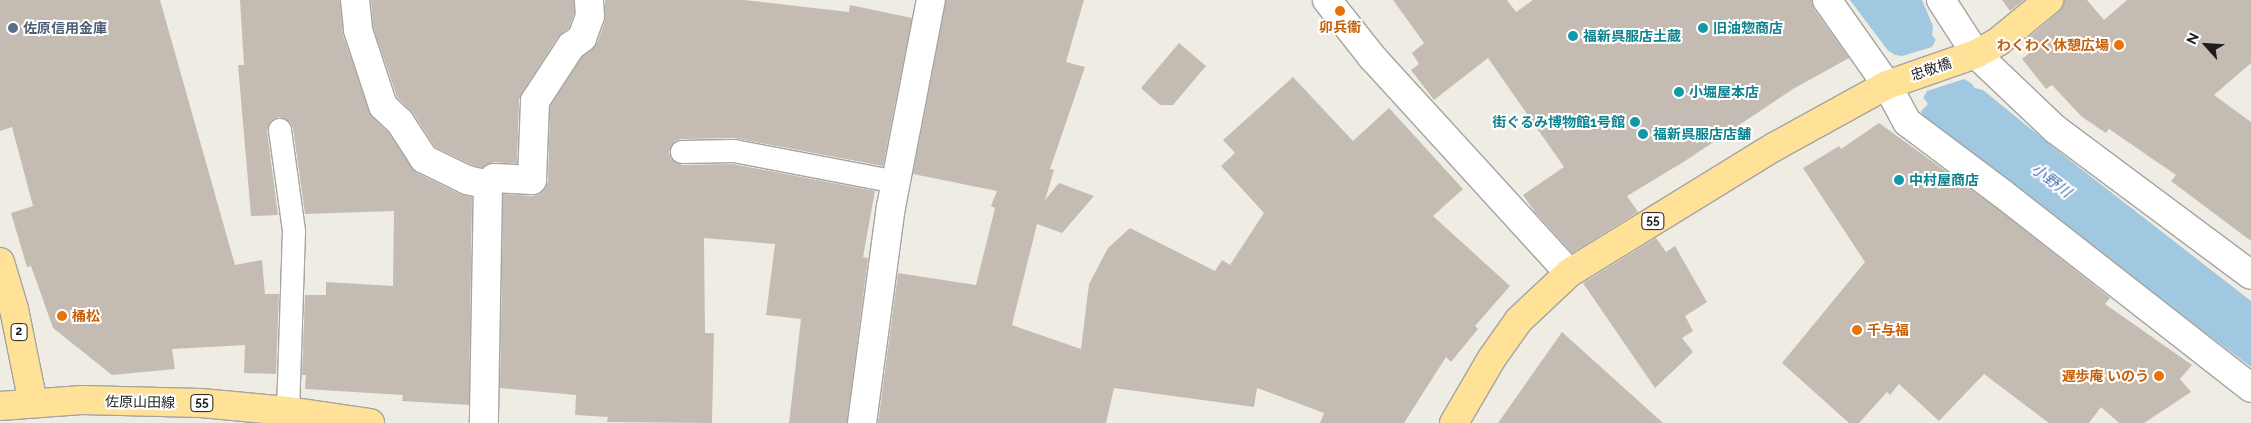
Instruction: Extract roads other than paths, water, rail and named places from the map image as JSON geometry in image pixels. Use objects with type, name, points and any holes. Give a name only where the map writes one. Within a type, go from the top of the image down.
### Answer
[{"type":"main road","name":"55","points":[[1967,57],[1999,41],[2048,0]]},
{"type":"main road","name":"忠敬橋","points":[[1895,82],[1967,57]]},
{"type":"main road","name":"55","points":[[1454,423],[1492,358],[1519,320],[1570,272],[1774,147],[1895,82]]},
{"type":"main road","name":"2","points":[[0,262],[14,309],[33,403]]},
{"type":"main road","name":"佐原山田線","points":[[0,406],[82,400],[201,403],[288,411],[370,423]]},
{"type":"street","points":[[355,0],[358,30],[383,106],[400,122],[424,160],[467,180],[488,185]]},
{"type":"street","points":[[484,423],[488,185],[494,178],[532,180],[535,101],[571,46],[582,38],[590,16],[589,0]]},
{"type":"street","points":[[862,423],[897,182],[931,0]]},
{"type":"street","points":[[1327,0],[1372,57],[1570,272]]},
{"type":"street","points":[[1827,0],[1895,82],[1907,122],[2003,194],[2251,388]]},
{"type":"street","points":[[1941,0],[1967,57],[2055,129],[2251,275]]},
{"type":"lane","points":[[280,130],[294,231],[288,411]]},
{"type":"lane","points":[[682,152],[734,151],[897,182]]},
{"type":"water","name":"小野川","points":[[1850,0],[1922,0],[1933,26],[1932,35],[1975,88],[1983,90],[2058,151],[2251,301],[2251,367],[1929,126],[1922,119],[1921,111],[1928,104]]},
{"type":"place","name":"卯兵衞","points":[[1340,11]]},
{"type":"place","name":"佐原信用金庫","points":[[13,28]]},
{"type":"place","name":"旧油惣商店","points":[[1703,28]]},
{"type":"place","name":"福新呉服店土蔵","points":[[1573,36]]},
{"type":"place","name":"わくわく休憩広場","points":[[2119,45]]},
{"type":"place","name":"小堀屋本店","points":[[1679,92]]},
{"type":"place","name":"街ぐるみ博物館1号館","points":[[1635,122]]},
{"type":"place","name":"福新呉服店店舗","points":[[1643,134]]},
{"type":"place","name":"中村屋商店","points":[[1899,180]]},
{"type":"place","name":"桶松","points":[[62,316]]},
{"type":"place","name":"千与福","points":[[1857,330]]},
{"type":"place","name":"遅歩庵 いのう","points":[[2159,376]]}]
